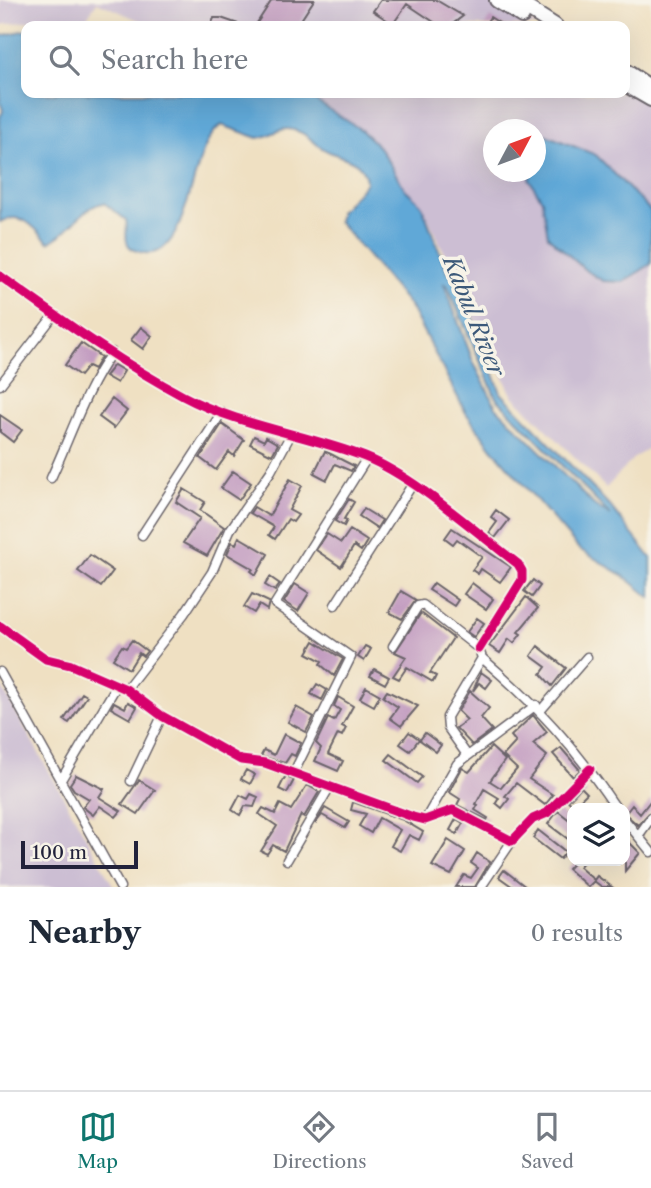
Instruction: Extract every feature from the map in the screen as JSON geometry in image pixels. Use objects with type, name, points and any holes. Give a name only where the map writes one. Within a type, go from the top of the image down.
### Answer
[{"type":"highway","points":[[497,0],[529,21]]},
{"type":"highway","points":[[514,0],[547,21]]},
{"type":"highway","points":[[630,76],[646,91]]},
{"type":"street","points":[[0,276],[54,315],[184,396],[222,412],[367,458],[412,485],[518,564],[522,580],[478,649]]},
{"type":"street","points":[[0,385],[54,315]]},
{"type":"street","points":[[51,478],[78,421],[91,380],[112,352]]},
{"type":"street","points":[[142,535],[222,412]]},
{"type":"street","points":[[126,689],[184,614],[212,572],[230,530],[271,471],[291,434]]},
{"type":"street","points":[[294,772],[351,657],[275,604],[367,458]]},
{"type":"street","points":[[335,605],[412,485]]},
{"type":"street","points":[[393,646],[421,605],[478,649],[482,658],[538,707],[590,769],[614,803]]},
{"type":"street","points":[[0,626],[46,659],[71,665],[126,689],[162,716],[241,760],[265,763],[294,772],[329,788],[425,820],[453,810],[512,841]]},
{"type":"street","points":[[425,820],[457,764],[538,707],[587,657]]},
{"type":"street","points":[[467,755],[448,728],[447,717],[482,658]]},
{"type":"street","points":[[0,672],[120,887]]},
{"type":"street","points":[[61,780],[117,685]]},
{"type":"street","points":[[131,781],[162,716]]},
{"type":"street","points":[[481,887],[512,841],[533,819],[553,807],[590,769]]},
{"type":"street","points":[[287,860],[329,788]]},
{"type":"street","points":[[638,836],[651,818]]},
{"type":"street","points":[[630,826],[651,852]]},
{"type":"shaded area","points":[[0,0],[497,0],[529,21],[141,21],[97,2],[85,21],[65,17],[0,25]]},
{"type":"shaded area","points":[[630,87],[651,99],[651,446],[634,458],[606,488],[512,395],[421,204],[405,189],[379,147],[360,129],[311,98],[630,98]]},
{"type":"shaded area","points":[[0,684],[114,887],[0,887]]},
{"type":"water","points":[[21,31],[21,98],[311,98],[360,129],[379,147],[405,189],[421,204],[446,268],[466,300],[501,393],[610,506],[651,558],[651,598],[624,576],[579,549],[492,448],[466,413],[410,306],[338,221],[340,212],[366,183],[361,168],[356,163],[328,152],[295,130],[281,130],[258,138],[222,125],[211,136],[203,153],[181,220],[172,238],[160,250],[145,253],[132,248],[127,242],[126,220],[104,203],[89,209],[49,242],[22,219],[0,222],[0,117],[3,111],[0,101],[0,36]],"holes":[[[444,284],[447,285],[496,398],[611,516],[594,505],[496,407],[473,361]]]},
{"type":"water","points":[[546,135],[596,155],[651,211],[651,264],[623,282],[603,281],[584,269],[548,236],[542,200],[531,182],[546,182]]},
{"type":"building","points":[[272,0],[314,0],[300,21],[258,21]]},
{"type":"building","points":[[381,0],[436,0],[463,16],[456,21],[432,21],[407,4],[395,21],[388,21],[373,11]]},
{"type":"building","points":[[214,18],[221,18],[230,21],[213,21]]},
{"type":"building","points":[[141,327],[152,336],[143,349],[131,340]]},
{"type":"building","points":[[81,343],[101,357],[94,369],[88,366],[80,376],[65,365]]},
{"type":"building","points":[[114,365],[124,371],[117,383],[105,376]]},
{"type":"building","points":[[112,399],[127,411],[114,428],[99,417]]},
{"type":"building","points":[[0,415],[22,430],[13,442],[0,432]]},
{"type":"building","points":[[222,424],[244,440],[234,456],[229,452],[216,470],[200,458]]},
{"type":"building","points":[[254,436],[264,441],[266,437],[278,444],[272,455],[250,444]]},
{"type":"building","points":[[325,451],[354,466],[351,471],[335,464],[327,480],[314,473]]},
{"type":"building","points":[[233,471],[251,483],[239,500],[221,488]]},
{"type":"building","points":[[290,479],[302,486],[289,510],[298,515],[293,522],[288,519],[275,539],[269,535],[274,527],[250,513],[254,507],[269,516]]},
{"type":"building","points":[[184,489],[205,502],[200,510],[224,527],[207,556],[183,543],[200,518],[176,502]]},
{"type":"building","points":[[349,499],[354,502],[344,519],[347,520],[344,526],[335,521]]},
{"type":"building","points":[[364,509],[382,520],[377,528],[359,516]]},
{"type":"building","points":[[496,510],[509,520],[495,538],[489,533],[497,522],[491,517]]},
{"type":"building","points":[[452,528],[511,567],[500,582],[481,569],[478,574],[472,570],[482,557],[457,539],[453,544],[445,538]]},
{"type":"building","points":[[350,530],[367,541],[361,551],[354,546],[341,567],[316,550],[327,534],[341,543]]},
{"type":"building","points":[[239,537],[268,554],[256,575],[251,571],[253,569],[227,554],[232,542],[236,544]]},
{"type":"building","points":[[90,555],[113,571],[101,587],[78,571]]},
{"type":"building","points":[[270,577],[280,584],[275,591],[265,585]]},
{"type":"building","points":[[533,580],[540,586],[532,597],[524,591]]},
{"type":"building","points":[[434,583],[458,600],[454,606],[429,590]]},
{"type":"building","points":[[472,583],[493,599],[486,609],[464,594]]},
{"type":"building","points":[[295,584],[309,593],[298,611],[284,602]]},
{"type":"building","points":[[401,591],[416,600],[402,619],[389,612]]},
{"type":"building","points":[[252,594],[269,602],[267,610],[259,605],[254,613],[244,607]]},
{"type":"building","points":[[526,597],[538,608],[518,632],[521,634],[514,643],[509,639],[500,653],[489,646]]},
{"type":"building","points":[[421,613],[453,638],[430,673],[436,676],[433,682],[407,667],[399,679],[393,676],[406,657],[395,652]]},
{"type":"building","points":[[477,618],[484,623],[474,637],[467,632]]},
{"type":"building","points":[[132,640],[147,651],[143,656],[139,653],[129,669],[113,659],[122,646],[126,648]]},
{"type":"building","points":[[314,641],[343,659],[334,676],[320,664],[322,661],[307,653]]},
{"type":"building","points":[[365,646],[371,649],[364,661],[358,657]]},
{"type":"building","points":[[538,646],[566,668],[552,686],[541,674],[546,667],[531,656]]},
{"type":"building","points":[[374,669],[389,677],[385,684],[370,676]]},
{"type":"building","points":[[481,672],[492,680],[486,688],[479,683],[473,691]]},
{"type":"building","points":[[317,684],[327,690],[322,700],[311,694]]},
{"type":"building","points":[[366,687],[380,695],[374,706],[360,698]]},
{"type":"building","points":[[387,691],[418,706],[401,726],[390,718],[398,707],[383,697]]},
{"type":"building","points":[[470,691],[489,708],[481,718],[492,730],[472,745],[456,728],[467,720],[458,711]]},
{"type":"building","points":[[82,693],[87,696],[69,723],[64,720]]},
{"type":"building","points":[[338,697],[353,706],[342,726],[346,728],[342,736],[338,734],[328,754],[343,761],[338,771],[315,761],[321,748],[316,743],[328,718],[334,721],[340,710],[334,706]]},
{"type":"building","points":[[114,702],[125,708],[128,702],[137,707],[130,719],[111,708]]},
{"type":"building","points":[[296,707],[314,717],[306,732],[288,722]]},
{"type":"building","points":[[533,715],[547,732],[533,744],[547,756],[529,779],[553,795],[545,805],[516,783],[505,796],[509,799],[502,808],[496,803],[499,798],[484,789],[475,810],[488,818],[487,820],[457,805],[460,799],[449,792],[462,768],[469,772],[491,747],[505,760],[490,781],[501,788],[517,769],[503,756],[516,742],[511,736]]},
{"type":"building","points":[[409,732],[419,739],[410,751],[400,744]]},
{"type":"building","points":[[425,733],[441,745],[436,752],[420,740]]},
{"type":"building","points":[[284,734],[301,743],[295,756],[291,754],[285,763],[261,756],[264,750],[274,755]]},
{"type":"building","points":[[561,748],[580,770],[573,777],[553,754]]},
{"type":"building","points":[[391,754],[422,777],[417,783],[386,760]]},
{"type":"building","points":[[246,770],[255,775],[250,784],[241,779]]},
{"type":"building","points":[[76,775],[104,789],[99,797],[121,811],[116,817],[100,806],[93,815],[83,807],[89,799],[74,790],[70,784]]},
{"type":"building","points":[[285,777],[294,780],[287,793],[279,789]]},
{"type":"building","points":[[139,780],[155,790],[138,814],[122,804]]},
{"type":"building","points":[[307,785],[319,792],[304,817],[301,815],[284,851],[273,845],[267,854],[261,851],[277,826],[259,814],[263,808],[275,814],[280,804],[291,810]]},
{"type":"building","points":[[581,787],[587,793],[577,803],[568,801]]},
{"type":"building","points":[[251,794],[258,797],[254,807],[245,806],[240,815],[232,810],[240,795],[248,799]]},
{"type":"building","points":[[651,800],[651,811],[638,825],[630,818],[630,808],[632,805],[640,814]]},
{"type":"building","points":[[353,802],[403,820],[423,832],[419,840],[409,835],[400,851],[391,846],[400,830],[379,818],[371,833],[359,826],[366,814],[351,810]]},
{"type":"building","points":[[325,808],[349,822],[345,828],[322,815],[315,824]]},
{"type":"building","points":[[558,811],[567,818],[567,838],[548,824]]},
{"type":"building","points":[[456,819],[463,823],[457,834],[450,830]]},
{"type":"building","points":[[538,830],[566,852],[560,859],[533,838]]},
{"type":"building","points":[[448,840],[465,851],[451,875],[432,866]]},
{"type":"building","points":[[630,843],[640,853],[630,865]]},
{"type":"building","points":[[477,853],[490,862],[475,887],[456,887],[464,875],[471,878],[478,868],[471,863]]},
{"type":"building","points":[[571,866],[580,866],[594,880],[597,876],[612,887],[602,887],[594,881],[588,887],[568,869]]},
{"type":"building","points":[[504,870],[526,887],[513,887],[499,877]]},
{"type":"cycle path","points":[[0,276],[113,354],[183,396],[227,415],[365,457],[424,491],[463,521],[518,564],[522,571],[522,580],[479,649]]},
{"type":"cycle path","points":[[0,626],[46,659],[71,665],[126,689],[162,716],[241,760],[265,763],[425,820],[453,810],[512,841],[533,819],[547,813],[590,769]]},
{"type":"water label","name":"Kabul River","points":[[474,316]]}]
